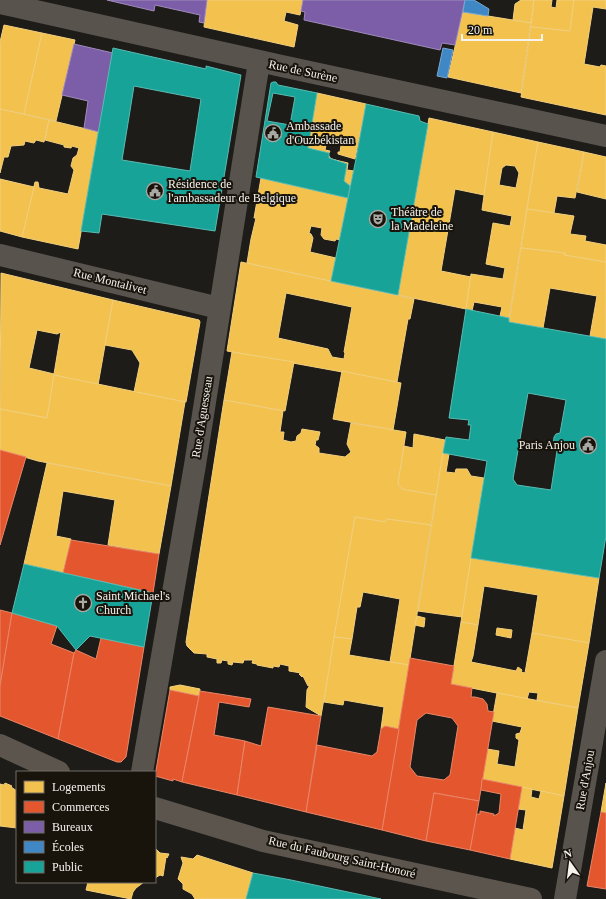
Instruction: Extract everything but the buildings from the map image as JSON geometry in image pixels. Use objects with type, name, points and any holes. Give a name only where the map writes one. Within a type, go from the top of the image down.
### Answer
[{"type":"street","name":"Rue de Surène","points":[[0,3],[259,62],[606,136]]},
{"type":"street","name":"Rue d'Aguesseau","points":[[142,771],[194,473],[259,62]]},
{"type":"street","name":"Rue Montalivet","points":[[0,255],[219,308]]},
{"type":"street","name":"Rue d'Anjou","points":[[565,899],[606,661]]},
{"type":"street","points":[[0,745],[57,771]]},
{"type":"street","name":"Rue du Faubourg Saint-Honoré","points":[[156,808],[263,841],[532,899]]},
{"type":"place","name":"Ambassade d'Ouzbékistan","points":[[273,133]]},
{"type":"place","name":"Résidence de l'ambassadeur de Belgique","points":[[155,191]]},
{"type":"place","name":"Théâtre de la Madeleine","points":[[378,219]]},
{"type":"place","name":"Paris Anjou","points":[[588,445]]},
{"type":"place","name":"Saint Michael's Church","points":[[83,603]]}]
